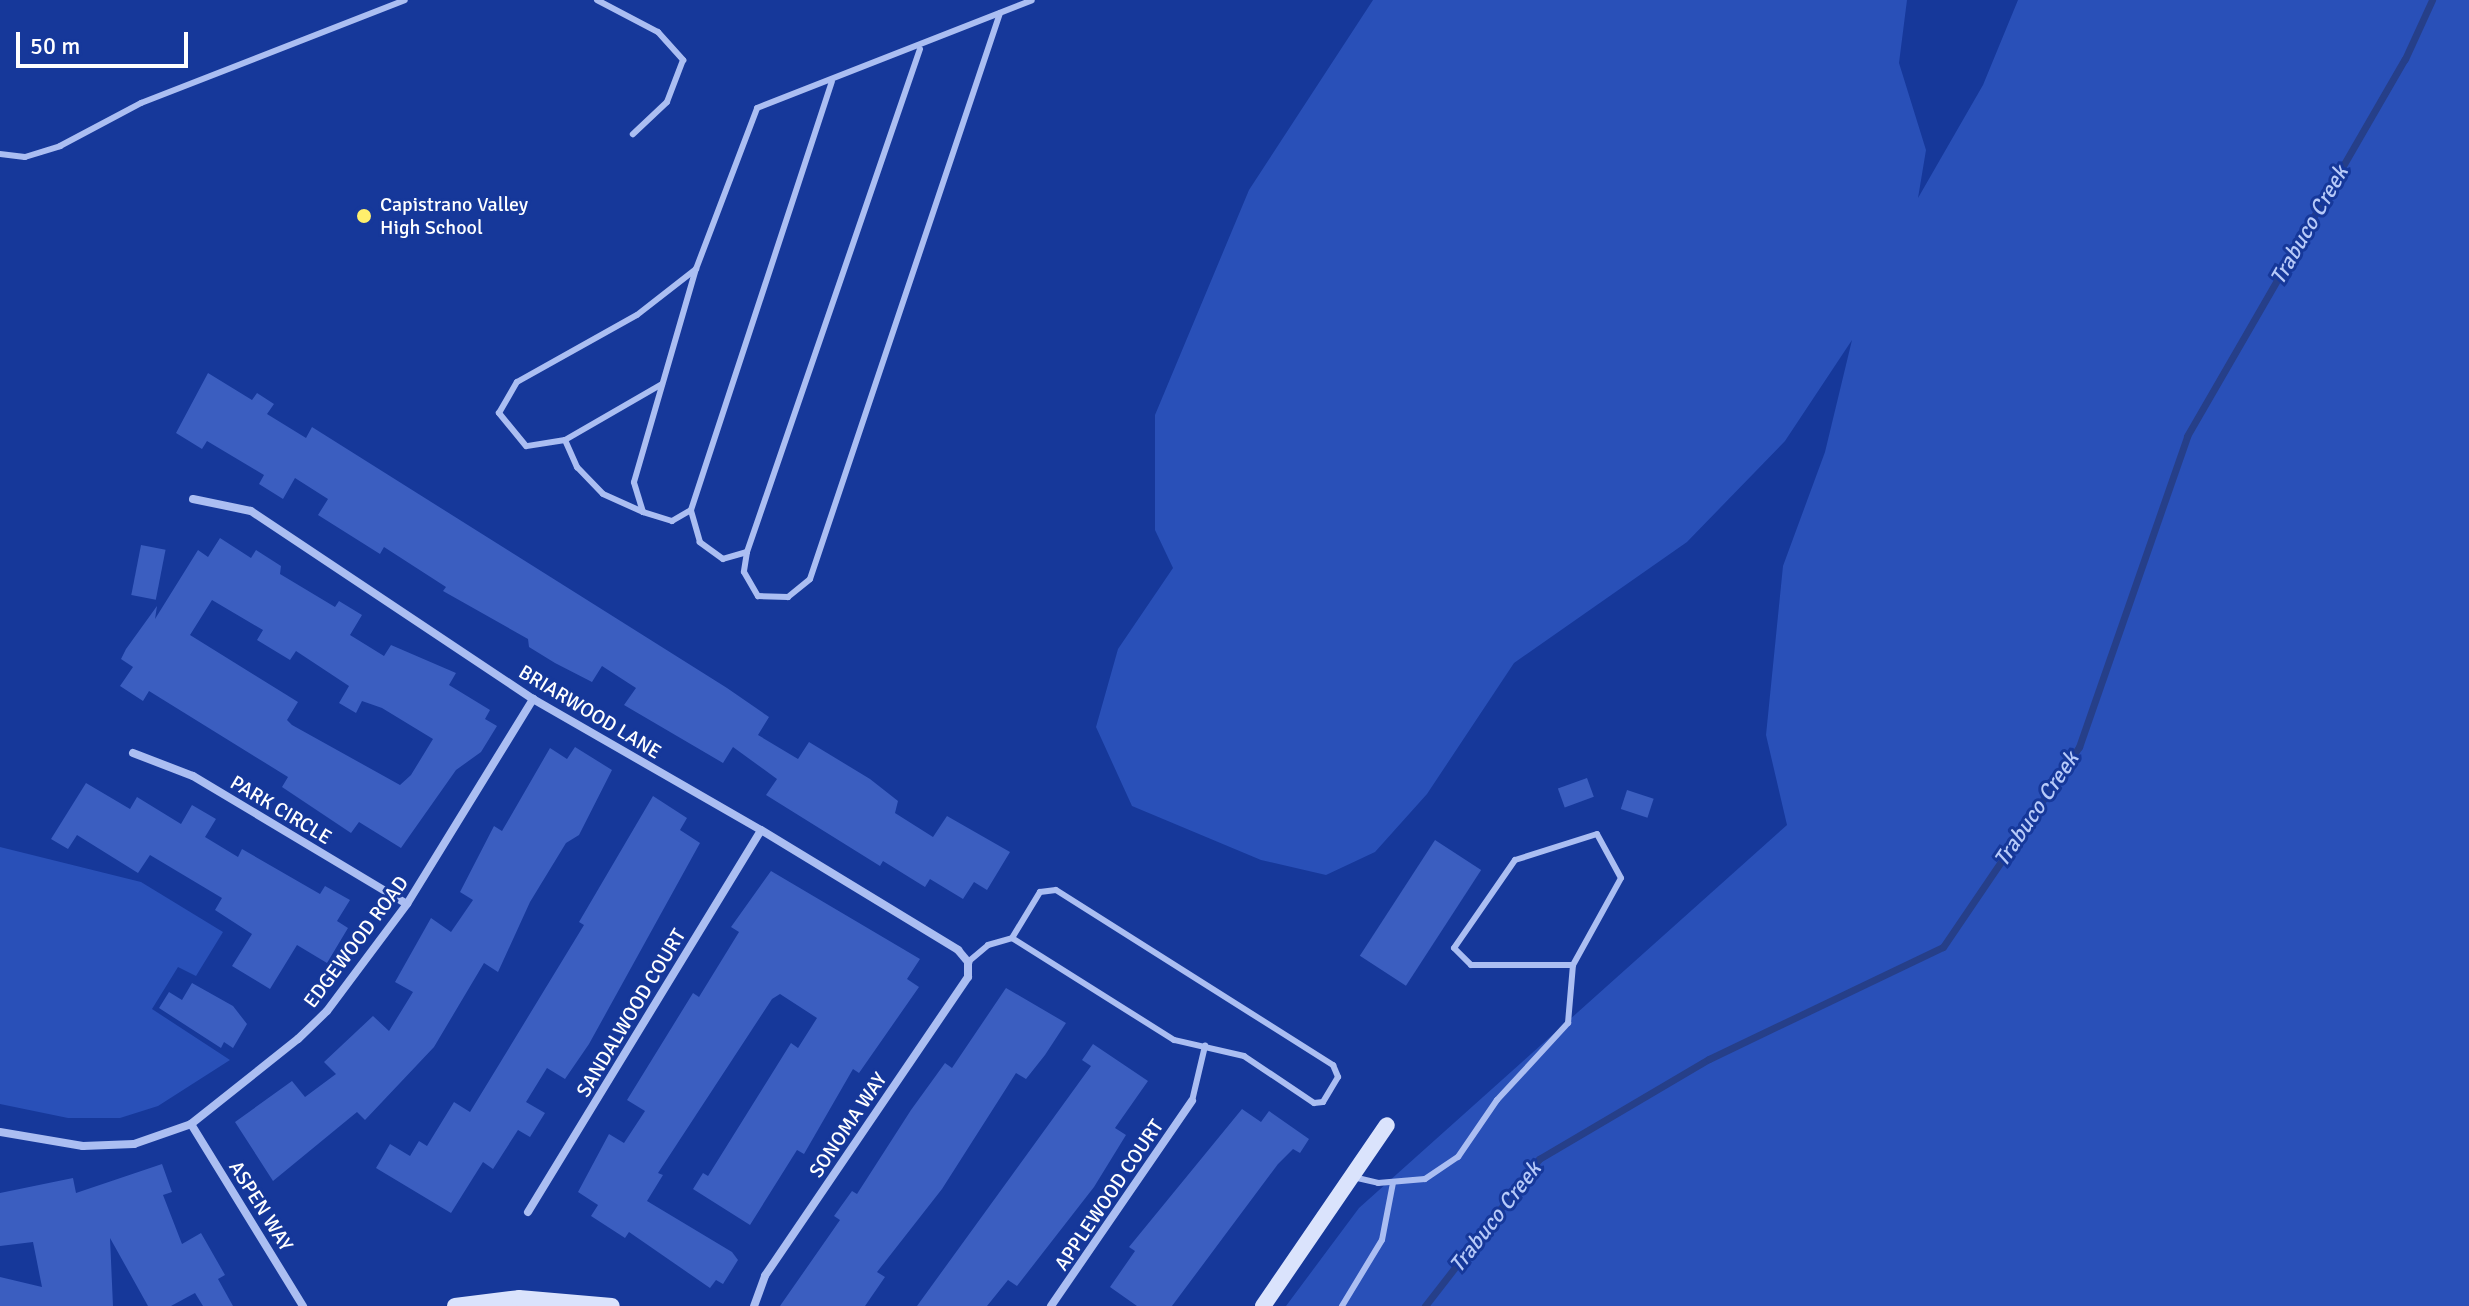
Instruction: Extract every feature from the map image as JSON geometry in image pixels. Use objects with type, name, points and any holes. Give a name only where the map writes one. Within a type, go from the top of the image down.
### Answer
[{"type":"street","name":"BRIARWOOD LANE","points":[[193,499],[251,511],[533,699],[761,830],[958,950],[968,962]]},
{"type":"street","name":"EDGEWOOD ROAD","points":[[0,1132],[83,1146],[134,1144],[191,1124],[327,1011],[407,904],[533,699]]},
{"type":"street","name":"PARK CIRCLE","points":[[133,753],[193,776],[407,904]]},
{"type":"street","name":"SANDALWOOD COURT","points":[[528,1212],[761,830]]},
{"type":"street","name":"SONOMA WAY","points":[[754,1306],[765,1276],[968,977],[968,962]]},
{"type":"street","name":"APPLEWOOD COURT","points":[[1051,1306],[1192,1101]]},
{"type":"street","name":"ASPEN WAY","points":[[191,1124],[303,1306]]},
{"type":"street","points":[[1263,1306],[1387,1125]]},
{"type":"street","points":[[455,1306],[519,1298],[612,1306]]},
{"type":"lane","points":[[0,154],[25,157],[60,146],[141,103],[405,0]]},
{"type":"lane","points":[[597,0],[658,32],[683,60],[667,102],[633,134]]},
{"type":"lane","points":[[643,512],[634,482],[696,269],[757,108],[920,49],[1032,0]]},
{"type":"lane","points":[[920,49],[747,552],[744,572],[758,596],[788,597],[810,579],[1000,13]]},
{"type":"lane","points":[[747,552],[723,559],[700,542],[691,510],[832,82]]},
{"type":"lane","points":[[662,384],[565,440],[526,446],[499,413],[517,382],[637,315],[696,269]]},
{"type":"lane","points":[[565,440],[577,467],[603,494],[672,521],[691,510]]},
{"type":"lane","points":[[1353,1177],[1393,1183],[1425,1179],[1458,1157],[1497,1100],[1568,1023],[1573,965],[1621,878],[1597,834],[1515,860],[1454,948],[1471,965],[1573,965]]},
{"type":"lane","points":[[968,962],[988,945],[1012,938],[1040,892],[1056,890],[1333,1065],[1338,1077],[1323,1102],[1314,1103],[1244,1056],[1174,1040],[1012,938]]},
{"type":"lane","points":[[1192,1101],[1205,1046]]},
{"type":"lane","points":[[1342,1306],[1382,1240],[1393,1183]]},
{"type":"shaded area","points":[[1373,0],[1907,0],[1899,63],[1926,150],[1918,198],[1983,85],[2018,0],[2469,0],[2469,1306],[1286,1306],[1359,1208],[1787,825],[1766,735],[1783,566],[1825,452],[1852,340],[1785,441],[1687,542],[1514,663],[1427,794],[1375,852],[1326,875],[1261,860],[1132,806],[1096,727],[1118,649],[1173,568],[1155,530],[1155,415],[1249,190]]},
{"type":"shaded area","points":[[0,847],[141,882],[223,932],[196,976],[178,967],[152,1009],[230,1060],[158,1106],[120,1118],[68,1118],[0,1104]]},
{"type":"building","points":[[208,373],[252,400],[257,393],[274,404],[267,414],[306,438],[312,427],[727,688],[769,717],[758,735],[798,759],[809,742],[870,779],[898,801],[895,813],[933,837],[947,816],[1010,852],[987,890],[974,882],[963,899],[930,879],[925,887],[883,861],[880,866],[766,795],[777,779],[733,747],[723,763],[624,705],[636,688],[602,666],[592,682],[555,663],[529,647],[528,639],[443,591],[446,587],[384,547],[380,554],[318,515],[328,499],[295,478],[283,499],[259,484],[264,475],[207,441],[202,449],[176,433]]},
{"type":"building","points":[[220,538],[251,558],[256,550],[281,566],[280,574],[335,607],[339,601],[362,615],[350,635],[384,656],[391,645],[456,673],[449,685],[490,710],[485,719],[497,726],[481,752],[456,770],[401,848],[359,822],[351,833],[282,787],[288,777],[149,691],[143,701],[120,686],[133,667],[121,659],[126,649],[157,606],[155,619],[198,550],[208,557]],"holes":[[[212,600],[263,630],[257,640],[290,660],[296,651],[349,686],[339,703],[356,713],[362,701],[382,708],[433,739],[411,775],[400,785],[292,725],[287,720],[298,702],[190,635]]]},
{"type":"building","points":[[141,545],[166,550],[156,600],[131,595]]},
{"type":"building","points":[[575,747],[612,770],[579,835],[566,843],[530,902],[498,972],[484,963],[434,1047],[365,1120],[357,1112],[273,1181],[235,1122],[292,1081],[305,1097],[336,1074],[324,1062],[373,1016],[389,1031],[413,992],[395,982],[431,918],[451,932],[473,900],[460,892],[494,826],[502,831],[550,748],[567,759]]},
{"type":"building","points":[[1587,778],[1594,797],[1565,807],[1558,789]]},
{"type":"building","points":[[86,783],[130,809],[137,797],[181,824],[192,805],[216,819],[205,837],[238,857],[242,849],[320,894],[325,886],[350,900],[337,921],[348,928],[327,963],[297,945],[270,989],[232,966],[252,934],[215,910],[222,898],[150,855],[138,873],[77,835],[68,849],[51,839]]},
{"type":"building","points":[[1627,790],[1654,799],[1647,818],[1621,809]]},
{"type":"building","points":[[653,796],[687,818],[680,830],[700,843],[589,1044],[565,1079],[547,1068],[526,1102],[545,1113],[530,1137],[518,1130],[493,1169],[483,1162],[451,1213],[376,1168],[390,1144],[410,1156],[419,1141],[427,1146],[454,1102],[470,1112],[584,925],[579,922]]},
{"type":"building","points":[[1435,840],[1481,870],[1406,986],[1360,956]]},
{"type":"building","points":[[771,871],[920,959],[907,979],[919,987],[859,1073],[853,1069],[804,1154],[797,1150],[750,1225],[693,1189],[703,1173],[708,1176],[791,1043],[798,1048],[817,1018],[780,994],[772,999],[658,1173],[663,1175],[647,1201],[732,1252],[738,1260],[723,1284],[716,1280],[710,1288],[629,1232],[625,1238],[591,1216],[598,1205],[578,1192],[609,1134],[624,1143],[645,1111],[627,1100],[693,993],[699,997],[739,932],[731,927]]},
{"type":"building","points":[[192,983],[233,1006],[247,1024],[233,1048],[224,1042],[221,1048],[159,1008],[169,992],[182,1000]]},
{"type":"building","points":[[1006,988],[1066,1023],[1045,1055],[1026,1079],[1016,1073],[942,1189],[877,1272],[885,1277],[865,1306],[780,1306],[840,1220],[834,1216],[852,1191],[857,1194],[911,1110],[945,1063],[952,1068]]},
{"type":"building","points":[[1093,1044],[1148,1081],[1115,1128],[1126,1135],[1094,1187],[1017,1286],[1008,1280],[987,1306],[917,1306],[1091,1066],[1082,1060]]},
{"type":"building","points":[[1242,1109],[1261,1122],[1269,1111],[1309,1139],[1300,1153],[1293,1149],[1278,1164],[1172,1306],[1137,1306],[1110,1287],[1135,1251],[1129,1247]]},
{"type":"building","points":[[162,1164],[172,1192],[163,1195],[182,1244],[201,1233],[225,1275],[218,1279],[233,1306],[203,1306],[195,1293],[171,1306],[148,1306],[110,1238],[113,1306],[0,1306],[0,1277],[42,1287],[33,1242],[0,1246],[0,1193],[73,1178],[76,1193]]},
{"type":"waterway","name":"Trabuco Creek","points":[[1425,1306],[1539,1159],[1709,1059],[1943,947],[2079,747],[2187,436],[2405,59],[2432,0]]},
{"type":"place","name":"Capistrano Valley High School","points":[[364,216]]}]
